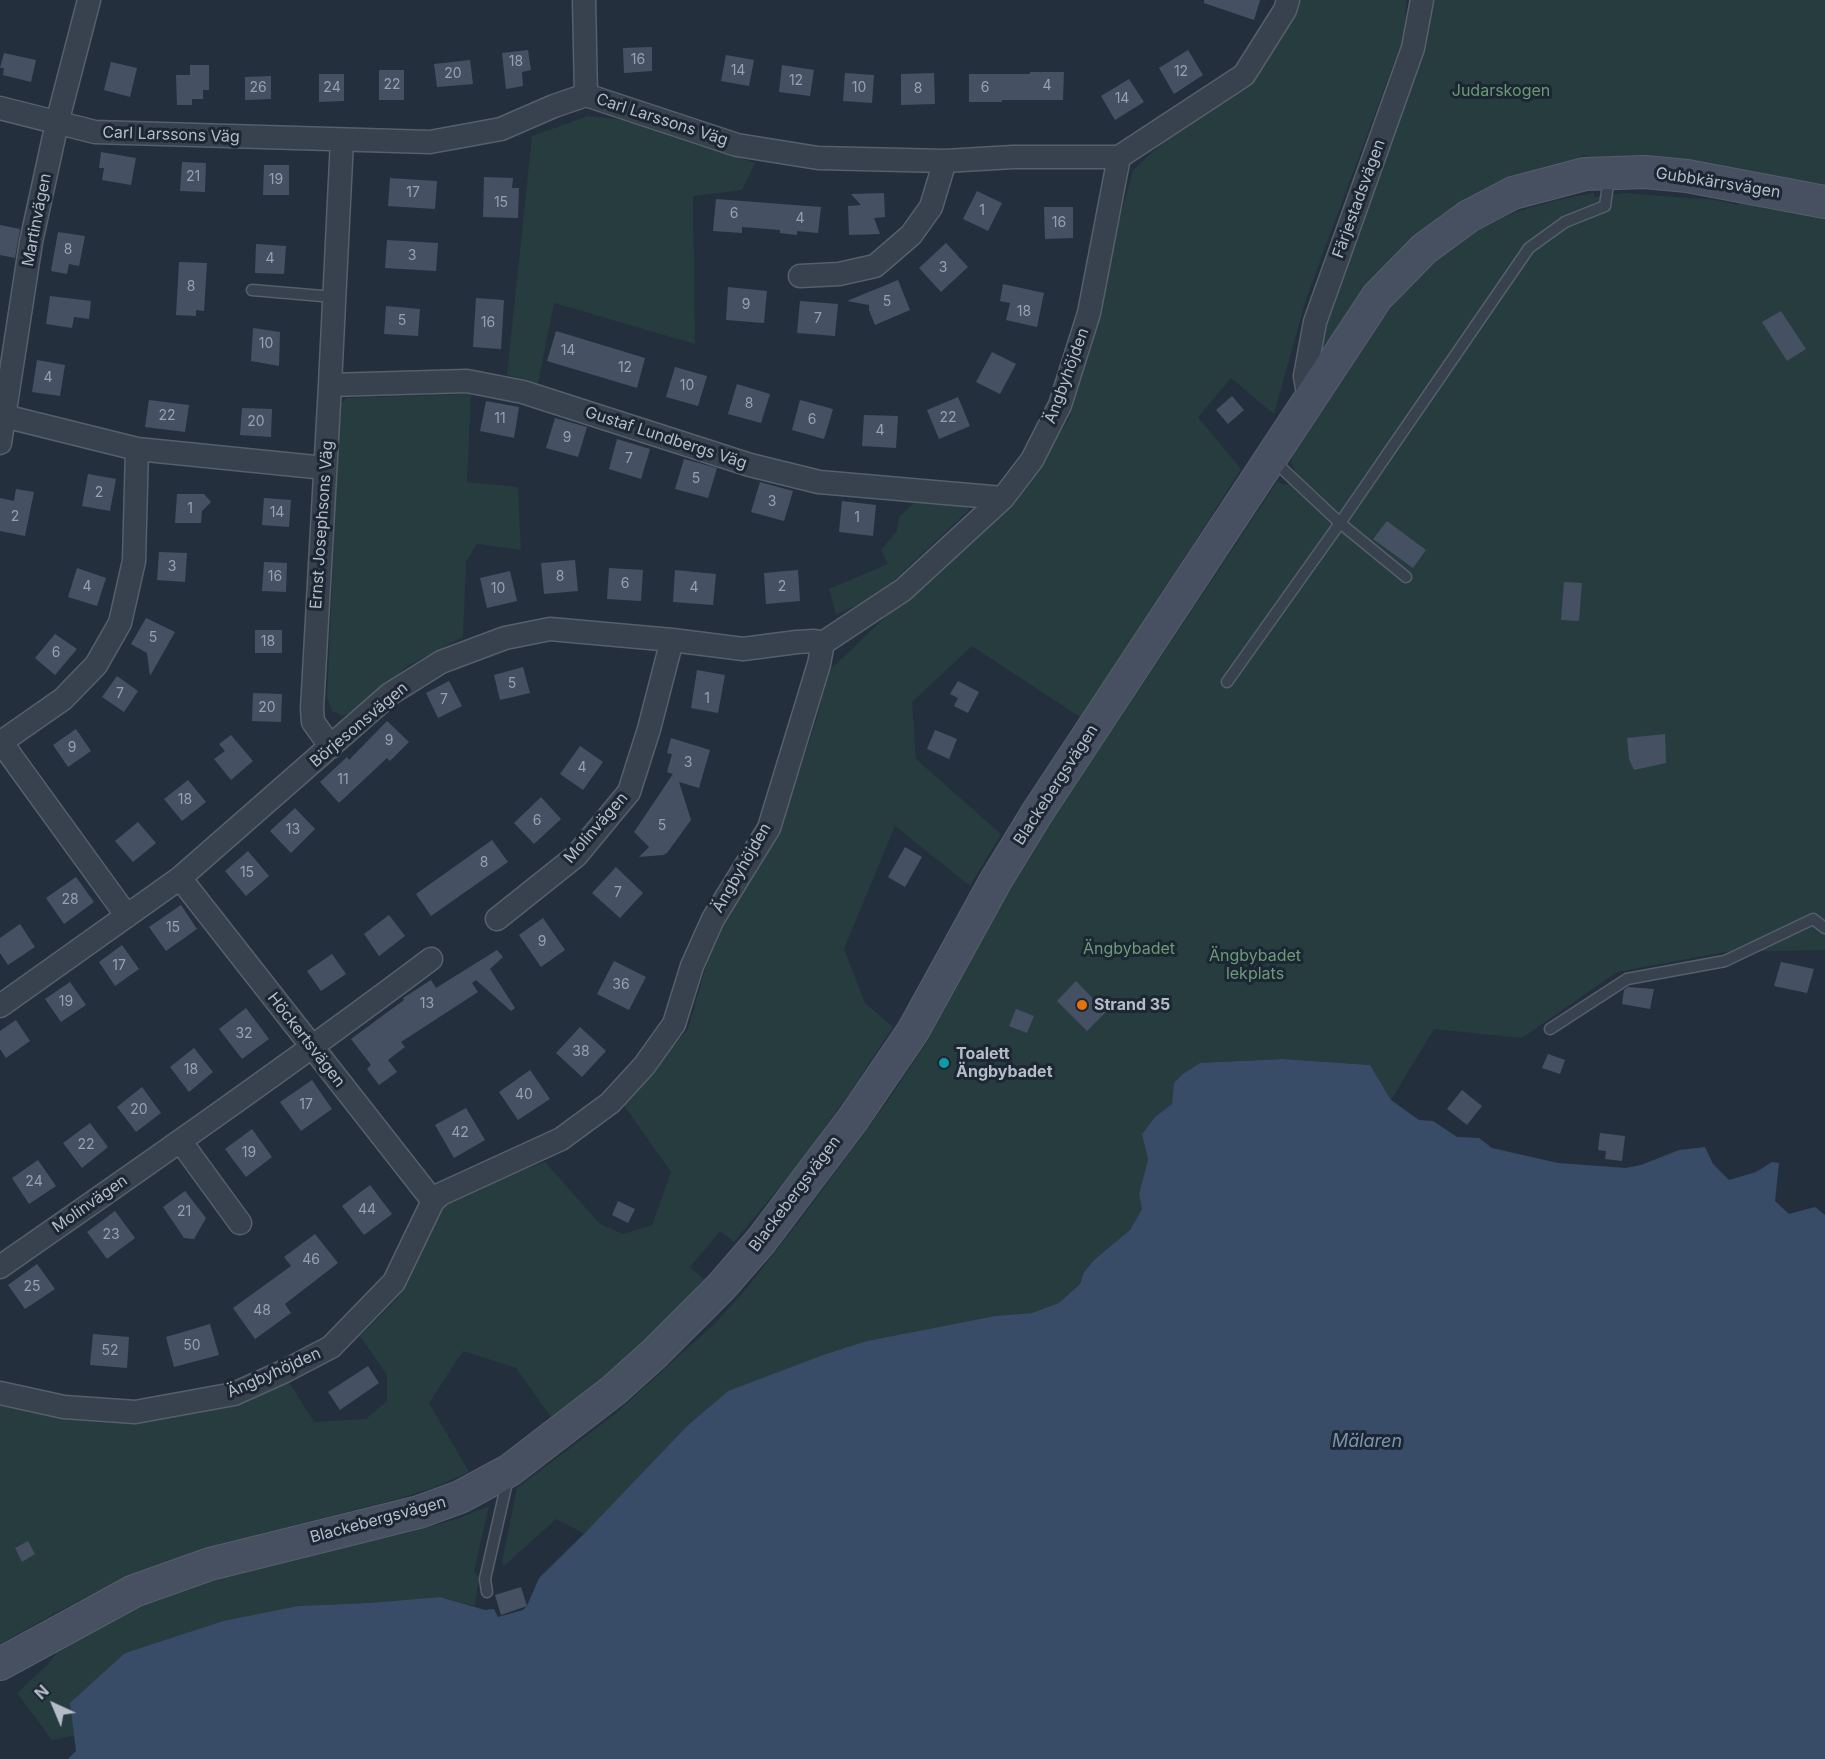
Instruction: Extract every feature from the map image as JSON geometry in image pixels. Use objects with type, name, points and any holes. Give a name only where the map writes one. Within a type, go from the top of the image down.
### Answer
[{"type":"street","name":"Martinvägen","points":[[0,443],[2,416],[31,242],[57,123],[88,0]]},
{"type":"street","points":[[584,0],[586,95]]},
{"type":"street","points":[[1119,157],[1244,75],[1286,10],[1288,0]]},
{"type":"street","name":"Färjestadsvägen","points":[[1309,399],[1305,376],[1314,322],[1413,48],[1422,0]]},
{"type":"street","name":"Carl Larssons Väg","points":[[0,108],[95,132],[430,142],[501,129],[586,95],[737,145],[818,158],[945,161],[1012,157],[1119,157]]},
{"type":"street","name":"Ernst Josephsons Väg","points":[[331,747],[313,722],[312,710],[342,140]]},
{"type":"street","name":"Ängbyhöjden","points":[[0,1393],[64,1407],[135,1412],[234,1394],[285,1371],[331,1347],[394,1282],[433,1200],[441,1194],[561,1139],[610,1103],[644,1065],[674,1024],[692,966],[713,919],[768,828],[819,664],[823,643],[903,590],[1003,498],[1032,460],[1060,405],[1089,313],[1119,157]]},
{"type":"street","points":[[800,276],[839,274],[875,266],[911,235],[931,207],[945,161]]},
{"type":"street","name":"Gubbkärrsvägen","points":[[1309,399],[1377,297],[1425,249],[1469,216],[1514,193],[1585,174],[1645,172],[1687,176],[1825,202]]},
{"type":"street","name":"Gustaf Lundbergs Väg","points":[[330,385],[467,381],[523,392],[750,465],[819,482],[1003,498]]},
{"type":"street","name":"Blackebergsvägen","points":[[0,1664],[134,1591],[210,1564],[419,1512],[460,1497],[510,1470],[614,1390],[702,1307],[761,1241],[853,1119],[913,1031],[996,880],[1037,813],[1309,399]]},
{"type":"street","points":[[2,416],[137,449],[325,468]]},
{"type":"street","points":[[127,916],[0,743],[63,699],[96,665],[120,623],[134,561],[137,449]]},
{"type":"street","name":"Börjesonsvägen","points":[[0,1006],[180,878],[390,694],[441,662],[505,638],[550,629],[743,648],[797,642],[823,643]]},
{"type":"street","name":"Molinvägen","points":[[497,919],[576,856],[629,792],[649,729],[672,640]]},
{"type":"street","name":"Höckertsvägen","points":[[180,878],[433,1200]]},
{"type":"street","name":"Molinvägen","points":[[0,1267],[181,1142],[431,959]]},
{"type":"street","points":[[181,1142],[240,1223]]},
{"type":"lane","points":[[1227,682],[1340,523],[1529,248],[1565,222],[1605,206],[1609,172]]},
{"type":"lane","points":[[252,290],[334,297]]},
{"type":"lane","points":[[1270,458],[1340,523],[1406,576]]},
{"type":"lane","points":[[1550,1029],[1627,979],[1725,961],[1813,919],[1825,928]]},
{"type":"lane","points":[[487,1592],[485,1579],[510,1470]]},
{"type":"green space","points":[[1299,0],[1406,0],[1405,33],[1306,299],[1274,414],[1231,378],[1198,417],[1241,469],[1162,594],[1080,717],[972,646],[912,702],[916,759],[1001,834],[970,886],[895,826],[844,949],[865,1003],[893,1027],[797,1166],[734,1242],[720,1231],[690,1267],[704,1279],[653,1335],[581,1400],[553,1420],[516,1368],[463,1351],[429,1403],[469,1472],[433,1488],[394,1500],[214,1546],[136,1572],[0,1644],[0,1403],[77,1419],[118,1422],[287,1379],[314,1422],[366,1419],[387,1401],[387,1375],[360,1336],[398,1298],[424,1247],[433,1219],[457,1194],[545,1162],[600,1224],[623,1234],[652,1225],[671,1172],[623,1104],[688,1029],[711,949],[792,794],[818,715],[828,672],[880,622],[1012,504],[1069,419],[1133,170],[1169,137],[1251,86]]},
{"type":"green space","name":"Judarskogen","points":[[1433,0],[1825,0],[1825,186],[1681,161],[1583,155],[1575,167],[1529,177],[1320,362],[1318,343]]},
{"type":"green space","points":[[588,116],[623,120],[755,163],[742,190],[693,196],[695,344],[554,303],[538,383],[507,375],[532,136]]},
{"type":"green space","points":[[1594,193],[1594,197],[1624,193],[1716,200],[1738,205],[1739,202],[1825,218],[1825,950],[1725,952],[1617,972],[1522,1038],[1434,1029],[1391,1100],[1370,1065],[1282,1059],[1200,1063],[1172,1104],[1155,1117],[1142,1134],[1148,1160],[1139,1194],[1142,1209],[1130,1230],[1094,1260],[1084,1272],[1080,1284],[1059,1303],[1032,1313],[995,1316],[867,1341],[728,1391],[687,1426],[585,1534],[556,1519],[504,1566],[502,1562],[517,1488],[615,1414],[713,1325],[742,1294],[797,1224],[887,1102],[928,1040],[1022,866],[1277,482],[1288,485],[1296,473],[1291,463],[1293,454],[1381,320],[1435,262],[1467,238],[1502,218],[1524,209]]},
{"type":"green space","points":[[471,394],[467,482],[518,487],[521,550],[477,544],[466,562],[463,637],[409,665],[355,711],[343,716],[332,711],[327,697],[340,405],[346,398]]},
{"type":"green space","points":[[917,500],[965,504],[969,510],[891,583],[865,601],[836,615],[829,589],[888,564],[881,550],[897,531],[899,517]]},
{"type":"green space","points":[[489,1506],[474,1571],[479,1578],[475,1606],[440,1597],[298,1606],[223,1621],[125,1653],[73,1728],[74,1736],[52,1740],[17,1693],[48,1664],[58,1651],[89,1630],[167,1594],[269,1563],[404,1534],[460,1518]]},
{"type":"water","name":"Mälaren","points":[[1282,1059],[1370,1065],[1391,1100],[1419,1120],[1433,1121],[1457,1137],[1479,1138],[1492,1148],[1558,1163],[1626,1168],[1641,1165],[1679,1150],[1705,1147],[1713,1164],[1729,1180],[1756,1172],[1772,1162],[1779,1163],[1775,1201],[1789,1214],[1815,1207],[1825,1215],[1825,1759],[68,1759],[76,1751],[70,1703],[125,1653],[223,1621],[298,1606],[440,1597],[485,1610],[494,1609],[498,1617],[523,1610],[539,1578],[687,1426],[728,1391],[867,1341],[995,1316],[1032,1313],[1059,1303],[1080,1284],[1084,1272],[1094,1260],[1130,1230],[1142,1209],[1139,1194],[1148,1160],[1142,1134],[1155,1117],[1172,1104],[1174,1083],[1200,1063]]},
{"type":"building","points":[[1204,0],[1260,0],[1254,20],[1204,3]]},
{"type":"building","points":[[652,47],[652,71],[624,73],[623,48]]},
{"type":"building","points":[[528,50],[531,70],[522,72],[523,86],[506,89],[502,53]]},
{"type":"building","points":[[1188,50],[1203,75],[1174,94],[1159,68]]},
{"type":"building","points":[[4,53],[36,60],[31,82],[3,75],[4,68],[0,68]]},
{"type":"building","points":[[726,55],[754,60],[749,86],[721,81]]},
{"type":"building","points":[[470,60],[473,84],[437,87],[434,64]]},
{"type":"building","points":[[111,62],[137,68],[130,97],[104,90]]},
{"type":"building","points":[[190,65],[209,65],[209,90],[203,90],[203,99],[192,99],[192,105],[177,105],[176,75],[190,75]]},
{"type":"building","points":[[782,65],[814,70],[810,96],[779,92]]},
{"type":"building","points":[[379,70],[404,70],[404,100],[379,100]]},
{"type":"building","points":[[1030,72],[1064,72],[1063,100],[969,102],[969,74],[1030,74]]},
{"type":"building","points":[[845,73],[874,75],[872,103],[843,101]]},
{"type":"building","points":[[934,73],[935,104],[901,105],[901,74]]},
{"type":"building","points":[[319,74],[344,74],[344,101],[319,102]]},
{"type":"building","points":[[271,76],[271,99],[245,100],[245,77]]},
{"type":"building","points":[[1129,79],[1144,102],[1115,120],[1101,96]]},
{"type":"building","points":[[101,152],[136,158],[131,185],[102,180],[104,168],[99,168]]},
{"type":"building","points":[[182,162],[206,163],[205,192],[180,191]]},
{"type":"building","points":[[264,165],[289,165],[289,195],[263,195]]},
{"type":"building","points":[[484,177],[513,178],[512,188],[519,188],[518,218],[483,217]]},
{"type":"building","points":[[390,178],[437,181],[435,209],[388,206]]},
{"type":"building","points":[[977,191],[1002,203],[988,231],[963,219]]},
{"type":"building","points":[[884,193],[885,217],[874,218],[880,234],[849,235],[848,206],[861,205],[851,194]]},
{"type":"building","points":[[716,199],[821,207],[818,233],[797,231],[797,235],[780,233],[780,230],[742,227],[742,233],[713,231]]},
{"type":"building","points":[[1044,207],[1073,207],[1073,238],[1045,239]]},
{"type":"building","points":[[0,225],[20,229],[15,258],[0,255]]},
{"type":"building","points":[[58,232],[85,236],[79,266],[69,264],[67,274],[51,271]]},
{"type":"building","points":[[387,240],[438,243],[436,271],[385,268]]},
{"type":"building","points":[[946,243],[968,267],[941,292],[919,268]]},
{"type":"building","points":[[256,244],[286,246],[284,274],[255,273]]},
{"type":"building","points":[[179,262],[207,263],[204,311],[196,310],[196,316],[176,315]]},
{"type":"building","points":[[898,280],[910,310],[875,325],[869,305],[847,301]]},
{"type":"building","points":[[1003,284],[1044,293],[1037,327],[1006,320],[1010,303],[1000,301]]},
{"type":"building","points":[[728,287],[767,291],[764,323],[726,320]]},
{"type":"building","points":[[50,296],[91,301],[89,319],[74,317],[72,328],[46,324]]},
{"type":"building","points":[[476,298],[504,300],[501,349],[473,347]]},
{"type":"building","points":[[800,301],[838,304],[835,336],[797,333]]},
{"type":"building","points":[[386,306],[420,309],[418,336],[384,334]]},
{"type":"building","points":[[1781,311],[1806,349],[1787,361],[1762,322]]},
{"type":"building","points":[[253,328],[280,332],[279,366],[251,361]]},
{"type":"building","points":[[556,331],[645,358],[637,388],[547,361]]},
{"type":"building","points":[[992,352],[1016,364],[1000,394],[976,382]]},
{"type":"building","points":[[37,360],[65,365],[60,396],[32,392]]},
{"type":"building","points":[[675,367],[707,376],[698,406],[666,397]]},
{"type":"building","points":[[737,384],[770,394],[761,423],[728,414]]},
{"type":"building","points":[[1232,396],[1244,410],[1228,424],[1216,410]]},
{"type":"building","points":[[958,397],[970,426],[939,439],[927,410]]},
{"type":"building","points":[[149,400],[189,405],[185,432],[145,427]]},
{"type":"building","points":[[800,400],[833,409],[824,439],[792,430]]},
{"type":"building","points":[[486,401],[519,407],[514,438],[480,431]]},
{"type":"building","points":[[242,408],[272,409],[271,437],[240,435]]},
{"type":"building","points":[[864,415],[898,416],[896,448],[862,446]]},
{"type":"building","points":[[555,418],[587,427],[578,457],[546,448]]},
{"type":"building","points":[[617,439],[650,449],[641,479],[609,469]]},
{"type":"building","points":[[684,459],[717,468],[708,498],[675,489]]},
{"type":"building","points":[[88,474],[116,479],[110,511],[82,506]]},
{"type":"building","points":[[760,482],[793,491],[784,521],[751,512]]},
{"type":"building","points":[[16,489],[34,492],[25,536],[0,531],[0,498],[14,501]]},
{"type":"building","points":[[177,494],[204,494],[211,502],[202,511],[201,523],[175,523]]},
{"type":"building","points":[[264,498],[291,500],[289,527],[262,525]]},
{"type":"building","points":[[842,501],[876,505],[873,536],[839,532]]},
{"type":"building","points":[[1387,521],[1426,550],[1413,568],[1373,539]]},
{"type":"building","points":[[159,552],[187,553],[185,582],[157,580]]},
{"type":"building","points":[[575,560],[578,591],[544,594],[541,563]]},
{"type":"building","points":[[264,562],[287,563],[286,592],[262,591]]},
{"type":"building","points":[[77,568],[106,578],[97,606],[68,597]]},
{"type":"building","points":[[609,568],[643,570],[641,601],[607,599]]},
{"type":"building","points":[[675,570],[716,574],[713,605],[673,602]]},
{"type":"building","points":[[798,570],[800,601],[766,604],[764,573]]},
{"type":"building","points":[[510,571],[517,601],[487,608],[480,578]]},
{"type":"building","points":[[1564,582],[1582,583],[1579,621],[1561,620]]},
{"type":"building","points":[[146,618],[175,632],[150,676],[147,653],[131,644]]},
{"type":"building","points":[[255,630],[282,630],[282,653],[255,653]]},
{"type":"building","points":[[55,634],[77,649],[55,675],[35,658]]},
{"type":"building","points":[[523,667],[530,693],[500,700],[494,675]]},
{"type":"building","points":[[697,670],[725,675],[718,713],[691,708]]},
{"type":"building","points":[[117,676],[138,691],[124,712],[102,697]]},
{"type":"building","points":[[449,681],[462,706],[438,718],[426,693]]},
{"type":"building","points":[[958,681],[979,692],[968,713],[954,706],[958,698],[950,694]]},
{"type":"building","points":[[253,693],[282,694],[281,722],[252,721]]},
{"type":"building","points":[[387,721],[409,742],[390,761],[387,758],[339,803],[320,782],[347,757],[349,760]]},
{"type":"building","points":[[76,729],[91,751],[68,767],[53,745]]},
{"type":"building","points":[[935,730],[957,739],[949,759],[927,749]]},
{"type":"building","points":[[1665,734],[1666,763],[1634,770],[1629,759],[1627,738]]},
{"type":"building","points":[[231,735],[253,761],[231,780],[214,759],[225,751],[219,744]]},
{"type":"building","points":[[671,738],[710,750],[699,788],[679,782],[691,820],[667,853],[639,857],[649,847],[634,832],[673,774],[667,772],[672,754],[667,753]]},
{"type":"building","points":[[580,746],[603,762],[583,790],[560,774]]},
{"type":"building","points":[[188,780],[206,802],[182,821],[164,799]]},
{"type":"building","points":[[541,797],[561,819],[534,844],[514,823]]},
{"type":"building","points":[[295,808],[315,829],[291,853],[270,831]]},
{"type":"building","points":[[138,822],[156,843],[133,862],[115,841]]},
{"type":"building","points":[[492,840],[508,862],[431,916],[416,894]]},
{"type":"building","points":[[905,847],[922,857],[905,887],[888,877]]},
{"type":"building","points":[[248,851],[269,876],[246,896],[225,871]]},
{"type":"building","points":[[616,867],[643,893],[620,918],[592,893]]},
{"type":"building","points":[[76,877],[94,902],[64,924],[46,898]]},
{"type":"building","points":[[181,905],[197,929],[166,951],[149,927]]},
{"type":"building","points":[[389,915],[405,936],[379,956],[364,934]]},
{"type":"building","points":[[543,918],[565,950],[541,967],[519,935]]},
{"type":"building","points":[[20,924],[35,947],[8,965],[0,953],[0,938]]},
{"type":"building","points":[[122,945],[139,969],[115,986],[99,962]]},
{"type":"building","points":[[497,950],[503,957],[490,969],[515,1008],[511,1011],[476,980],[472,983],[478,992],[401,1042],[405,1047],[388,1060],[397,1072],[379,1085],[367,1069],[371,1065],[351,1039],[404,1000],[403,998],[431,980],[436,988]]},
{"type":"building","points":[[332,954],[346,974],[321,991],[307,971]]},
{"type":"building","points":[[614,961],[646,977],[629,1010],[597,994]]},
{"type":"building","points":[[1781,962],[1814,969],[1807,993],[1774,986]]},
{"type":"building","points":[[1076,981],[1106,1012],[1087,1031],[1057,1001]]},
{"type":"building","points":[[70,982],[86,1005],[61,1022],[45,999]]},
{"type":"building","points":[[1628,987],[1654,989],[1650,1009],[1622,1004],[1624,990]]},
{"type":"building","points":[[246,1008],[269,1039],[242,1059],[219,1029]]},
{"type":"building","points":[[1016,1009],[1034,1016],[1027,1033],[1009,1026]]},
{"type":"building","points":[[16,1020],[30,1041],[6,1058],[0,1049],[0,1031]]},
{"type":"building","points":[[580,1027],[606,1051],[582,1077],[556,1053]]},
{"type":"building","points":[[194,1048],[213,1072],[189,1092],[170,1067]]},
{"type":"building","points":[[1548,1054],[1565,1060],[1560,1074],[1542,1068]]},
{"type":"building","points":[[530,1070],[550,1099],[518,1120],[499,1092]]},
{"type":"building","points":[[312,1080],[332,1109],[301,1131],[280,1102]]},
{"type":"building","points":[[142,1087],[161,1113],[136,1132],[117,1107]]},
{"type":"building","points":[[1462,1090],[1482,1106],[1467,1125],[1447,1109]]},
{"type":"building","points":[[466,1108],[485,1140],[454,1158],[435,1125]]},
{"type":"building","points":[[90,1123],[108,1147],[82,1168],[63,1143]]},
{"type":"building","points":[[252,1129],[272,1157],[246,1177],[225,1149]]},
{"type":"building","points":[[1600,1133],[1625,1136],[1622,1161],[1605,1159],[1606,1151],[1598,1150]]},
{"type":"building","points":[[38,1160],[56,1186],[29,1204],[12,1178]]},
{"type":"building","points":[[370,1185],[392,1214],[364,1235],[342,1206]]},
{"type":"building","points":[[185,1191],[206,1218],[194,1239],[184,1238],[163,1207]]},
{"type":"building","points":[[618,1201],[635,1209],[628,1223],[612,1215]]},
{"type":"building","points":[[115,1211],[135,1238],[107,1259],[87,1232]]},
{"type":"building","points":[[315,1234],[338,1263],[285,1304],[291,1313],[255,1339],[233,1308],[291,1266],[284,1257]]},
{"type":"building","points":[[37,1264],[55,1289],[25,1309],[8,1285]]},
{"type":"building","points":[[210,1324],[219,1355],[174,1367],[166,1337]]},
{"type":"building","points":[[93,1334],[129,1337],[127,1368],[90,1365]]},
{"type":"building","points":[[368,1366],[379,1383],[340,1410],[328,1392]]},
{"type":"building","points":[[28,1541],[35,1554],[22,1562],[15,1548]]},
{"type":"building","points":[[521,1587],[527,1606],[501,1615],[495,1595]]},
{"type":"place","name":"Strand 35","points":[[1082,1005]]},
{"type":"place","name":"Toalett Ängbybadet","points":[[944,1063]]},
{"type":"park label","name":"Ängbybadet","points":[[1129,949]]},
{"type":"park label","name":"Ängbybadet lekplats","points":[[1255,965]]}]
